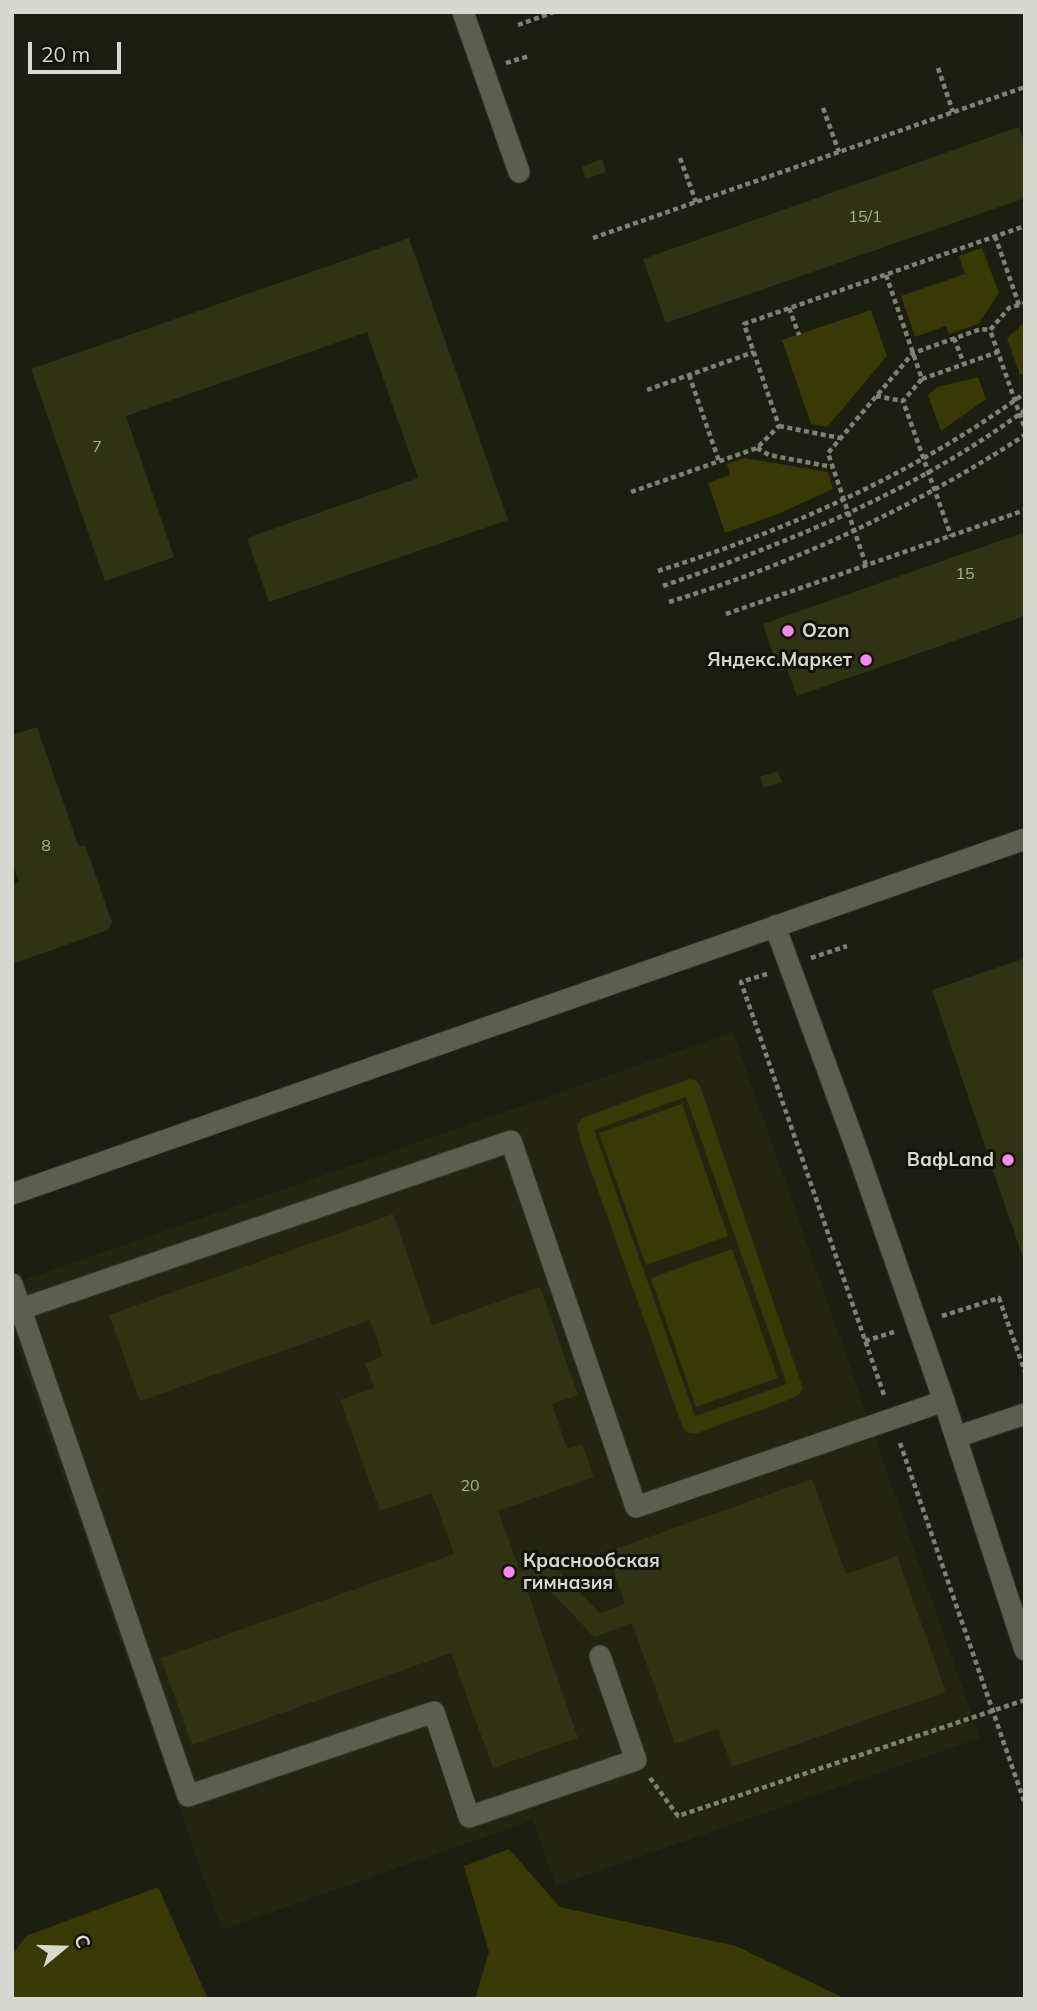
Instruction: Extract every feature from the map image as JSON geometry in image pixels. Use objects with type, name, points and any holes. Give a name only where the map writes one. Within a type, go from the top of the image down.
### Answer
[{"type":"street","points":[[463,12],[519,172]]},
{"type":"street","points":[[12,1194],[1025,839]]},
{"type":"street","points":[[775,926],[944,1401],[1025,1650]]},
{"type":"street","points":[[21,1309],[511,1142],[636,1507],[944,1401]]},
{"type":"street","points":[[12,1284],[188,1796],[434,1712],[469,1817],[636,1760],[600,1656]]},
{"type":"street","points":[[956,1437],[1025,1414]]},
{"type":"path","points":[[518,25],[554,12]]},
{"type":"path","points":[[938,68],[953,112]]},
{"type":"path","points":[[593,238],[1025,87]]},
{"type":"path","points":[[823,108],[839,152]]},
{"type":"path","points":[[680,158],[695,202]]},
{"type":"path","points":[[779,426],[744,324],[1025,226]]},
{"type":"path","points":[[990,330],[1009,308],[1022,304],[995,236]]},
{"type":"path","points":[[886,275],[922,379]]},
{"type":"path","points":[[789,308],[799,335]]},
{"type":"path","points":[[866,565],[828,453],[913,353],[981,329],[990,330]]},
{"type":"path","points":[[990,330],[1014,400],[1022,412],[1025,429]]},
{"type":"path","points":[[954,338],[964,364]]},
{"type":"path","points":[[647,390],[754,352]]},
{"type":"path","points":[[903,401],[922,379],[998,352]]},
{"type":"path","points":[[689,375],[719,461]]},
{"type":"path","points":[[658,571],[752,539],[844,499],[923,458],[1025,393]]},
{"type":"path","points":[[876,396],[903,401]]},
{"type":"path","points":[[903,401],[951,536]]},
{"type":"path","points":[[663,586],[753,555],[848,513],[928,471],[1022,412]]},
{"type":"path","points":[[779,426],[840,438]]},
{"type":"path","points":[[631,492],[757,447],[779,426]]},
{"type":"path","points":[[668,602],[764,570],[855,532],[935,491],[1025,435]]},
{"type":"path","points":[[757,447],[769,456],[832,467]]},
{"type":"path","points":[[726,614],[1025,510]]},
{"type":"path","points":[[847,946],[741,982],[1025,1804]]},
{"type":"path","points":[[865,1341],[999,1298],[1025,1372]]},
{"type":"path","points":[[636,1760],[678,1816],[1025,1700]]},
{"type":"shaded area","points":[[982,248],[999,293],[978,324],[949,334],[946,326],[915,337],[901,296],[965,274],[959,256]]},
{"type":"shaded area","points":[[871,310],[887,356],[827,427],[811,424],[782,340]]},
{"type":"shaded area","points":[[1025,322],[1025,372],[1020,375],[1007,338]]},
{"type":"shaded area","points":[[978,377],[986,399],[941,431],[928,395],[937,387]]},
{"type":"shaded area","points":[[744,458],[828,472],[833,489],[778,514],[725,533],[708,483],[730,475],[727,464]]},
{"type":"shaded area","name":"Краснообская гимназия","points":[[733,1032],[980,1738],[556,1886],[533,1820],[222,1930],[12,1332],[12,1284]]},
{"type":"shaded area","points":[[689,1079],[696,1080],[803,1389],[799,1395],[695,1434],[688,1433],[683,1428],[581,1143],[577,1125],[587,1116]],"holes":[[[686,1097],[787,1384],[695,1416],[594,1130]]]},
{"type":"shaded area","points":[[682,1104],[728,1236],[646,1265],[599,1133]]},
{"type":"shaded area","points":[[732,1249],[778,1378],[696,1407],[651,1278]]},
{"type":"shaded area","points":[[509,1849],[560,1907],[736,1946],[846,1999],[475,1999],[489,1952],[464,1866]]},
{"type":"shaded area","points":[[158,1887],[208,1999],[12,1999],[12,1955],[26,1936]]},
{"type":"building","points":[[1019,127],[1025,144],[1025,198],[666,323],[643,259]]},
{"type":"building","points":[[602,159],[606,172],[586,179],[582,167]]},
{"type":"building","points":[[409,238],[508,520],[269,602],[247,538],[418,478],[367,332],[126,416],[174,557],[105,581],[31,369]]},
{"type":"building","points":[[1025,532],[1025,616],[797,696],[787,669],[779,671],[763,624]]},
{"type":"building","points":[[37,727],[79,847],[85,845],[112,922],[108,930],[12,964],[12,885],[19,882],[12,863],[12,735]]},
{"type":"building","points":[[778,771],[782,782],[764,788],[760,777]]},
{"type":"building","points":[[1025,958],[1024,1042],[1024,1261],[932,990]]},
{"type":"building","points":[[393,1214],[432,1325],[540,1287],[578,1395],[552,1404],[567,1449],[582,1444],[594,1477],[498,1511],[520,1571],[549,1561],[600,1613],[625,1604],[607,1552],[812,1479],[846,1574],[897,1556],[946,1692],[732,1767],[718,1729],[675,1744],[632,1623],[594,1637],[544,1584],[527,1590],[578,1738],[493,1768],[451,1653],[192,1745],[161,1658],[454,1554],[432,1493],[380,1511],[340,1400],[374,1388],[365,1363],[383,1356],[370,1320],[140,1401],[109,1315]]},
{"type":"place","name":"Ozon","points":[[788,631]]},
{"type":"place","name":"Яндекс.Маркет","points":[[866,660]]},
{"type":"place","name":"ВафLand","points":[[1008,1160]]},
{"type":"place","name":"Краснообская гимназия","points":[[509,1572]]}]
